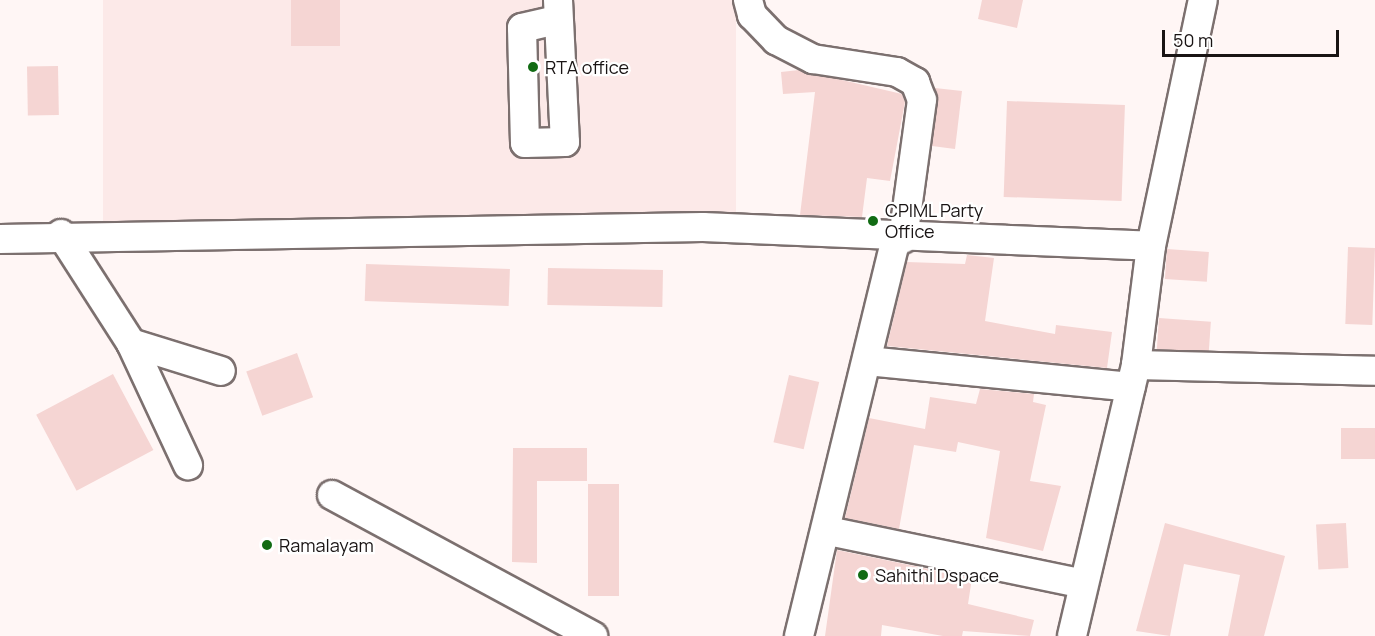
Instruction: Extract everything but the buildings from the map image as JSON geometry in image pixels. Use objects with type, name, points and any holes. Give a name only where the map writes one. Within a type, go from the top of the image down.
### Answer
[{"type":"street","points":[[748,0],[752,15],[776,40],[813,59],[897,72],[915,82],[922,100],[899,238],[867,361],[828,531],[800,636]]},
{"type":"street","points":[[1072,636],[1134,376],[1151,246],[1203,0]]},
{"type":"street","points":[[0,239],[61,234],[703,227],[899,238],[1151,246]]},
{"type":"street","points":[[61,234],[131,344],[188,465]]},
{"type":"street","points":[[131,344],[221,370]]},
{"type":"street","points":[[867,361],[1134,376],[1375,371]]},
{"type":"street","points":[[332,495],[593,636]]},
{"type":"street","points":[[828,531],[1083,584]]},
{"type":"shaded area","points":[[103,0],[736,0],[736,230],[103,230]]},
{"type":"place","name":"RTA office","points":[[533,67]]},
{"type":"place","name":"CPIML Party Office","points":[[873,221]]},
{"type":"place","name":"Ramalayam","points":[[267,545]]},
{"type":"place","name":"Sahithi Dspace","points":[[863,575]]}]
